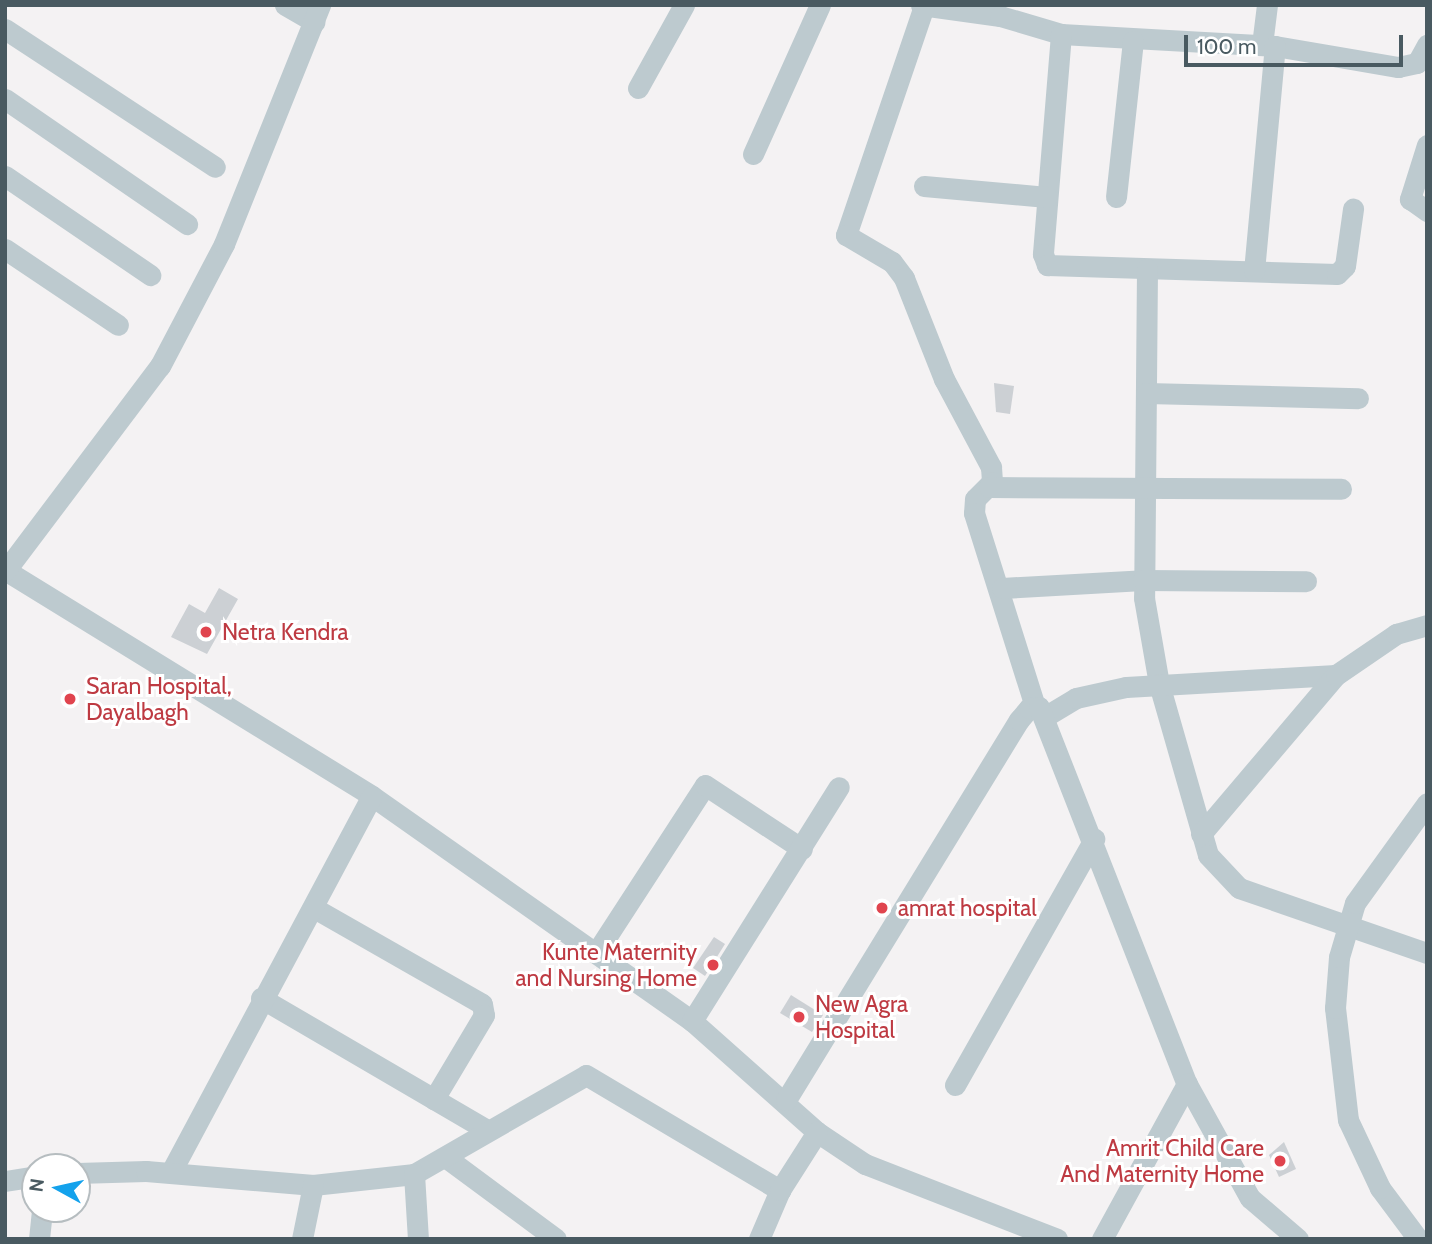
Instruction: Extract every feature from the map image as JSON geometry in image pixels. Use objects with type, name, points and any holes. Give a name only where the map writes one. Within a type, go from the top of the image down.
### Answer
[{"type":"street","points":[[285,5],[317,14],[224,244],[160,366],[8,564],[372,796],[692,1021],[786,1100],[817,1132],[865,1164],[1008,1231],[1057,1239]]},
{"type":"street","points":[[638,88],[684,5]]},
{"type":"street","points":[[753,154],[820,5]]},
{"type":"street","points":[[1254,271],[1269,46],[1267,5]]},
{"type":"street","points":[[989,487],[991,467],[944,379],[904,278],[892,262],[846,235],[923,6],[1000,16],[1061,34],[1133,41],[1269,46],[1420,70],[1427,45]]},
{"type":"street","points":[[5,29],[215,166]]},
{"type":"street","points":[[1061,34],[1047,197],[1048,265],[1147,270],[1341,272],[1353,209]]},
{"type":"street","points":[[1116,197],[1133,41]]},
{"type":"street","points":[[5,99],[187,224]]},
{"type":"street","points":[[1427,145],[1410,198],[1427,211]]},
{"type":"street","points":[[5,176],[150,275]]},
{"type":"street","points":[[924,186],[1047,197]]},
{"type":"street","points":[[5,249],[118,325]]},
{"type":"street","points":[[1147,270],[1143,580],[1159,684],[1201,834],[1213,866],[1239,888],[1427,953]]},
{"type":"street","points":[[1146,393],[1358,398]]},
{"type":"street","points":[[1298,1239],[1250,1198],[1187,1084],[1094,839],[1041,711],[1002,589],[974,513],[975,499],[989,487],[1144,490],[1341,489]]},
{"type":"street","points":[[1002,589],[1143,580],[1306,581]]},
{"type":"street","points":[[1201,834],[1336,675],[1396,634],[1427,625]]},
{"type":"street","points":[[786,1100],[1018,720],[1098,691],[1159,684],[1336,675]]},
{"type":"street","points":[[596,953],[705,785],[802,849]]},
{"type":"street","points":[[692,1021],[839,787]]},
{"type":"street","points":[[171,1172],[261,998],[314,908],[372,796]]},
{"type":"street","points":[[1418,1239],[1370,1171],[1340,1084],[1335,1008],[1346,924],[1366,882],[1427,803]]},
{"type":"street","points":[[955,1085],[1094,839]]},
{"type":"street","points":[[314,908],[482,1004],[484,1016],[434,1099]]},
{"type":"street","points":[[261,998],[485,1129]]},
{"type":"street","points":[[91,1173],[171,1172],[313,1185],[414,1174],[448,1158],[485,1129],[582,1075],[642,1104],[780,1190]]},
{"type":"street","points":[[1102,1239],[1187,1084]]},
{"type":"street","points":[[759,1239],[780,1190],[817,1132]]},
{"type":"street","points":[[448,1158],[556,1239]]},
{"type":"street","points":[[414,1174],[418,1239]]},
{"type":"street","points":[[302,1239],[313,1185]]},
{"type":"building","points":[[994,383],[1014,386],[1010,414],[996,412]]},
{"type":"building","points":[[219,588],[238,599],[207,654],[171,637],[189,604],[205,613]]},
{"type":"building","points":[[714,937],[725,944],[705,976],[693,968]]},
{"type":"building","points":[[791,995],[823,1015],[812,1032],[780,1013]]},
{"type":"building","points":[[1284,1142],[1296,1169],[1279,1177],[1269,1155]]},
{"type":"place","name":"Netra Kendra","points":[[206,632]]},
{"type":"place","name":"Saran Hospital, Dayalbagh","points":[[70,699]]},
{"type":"place","name":"amrat hospital","points":[[882,908]]},
{"type":"place","name":"Kunte Maternity and Nursing Home","points":[[713,965]]},
{"type":"place","name":"New Agra Hospital","points":[[799,1017]]},
{"type":"place","name":"Amrit Child Care And Maternity Home","points":[[1280,1161]]}]
